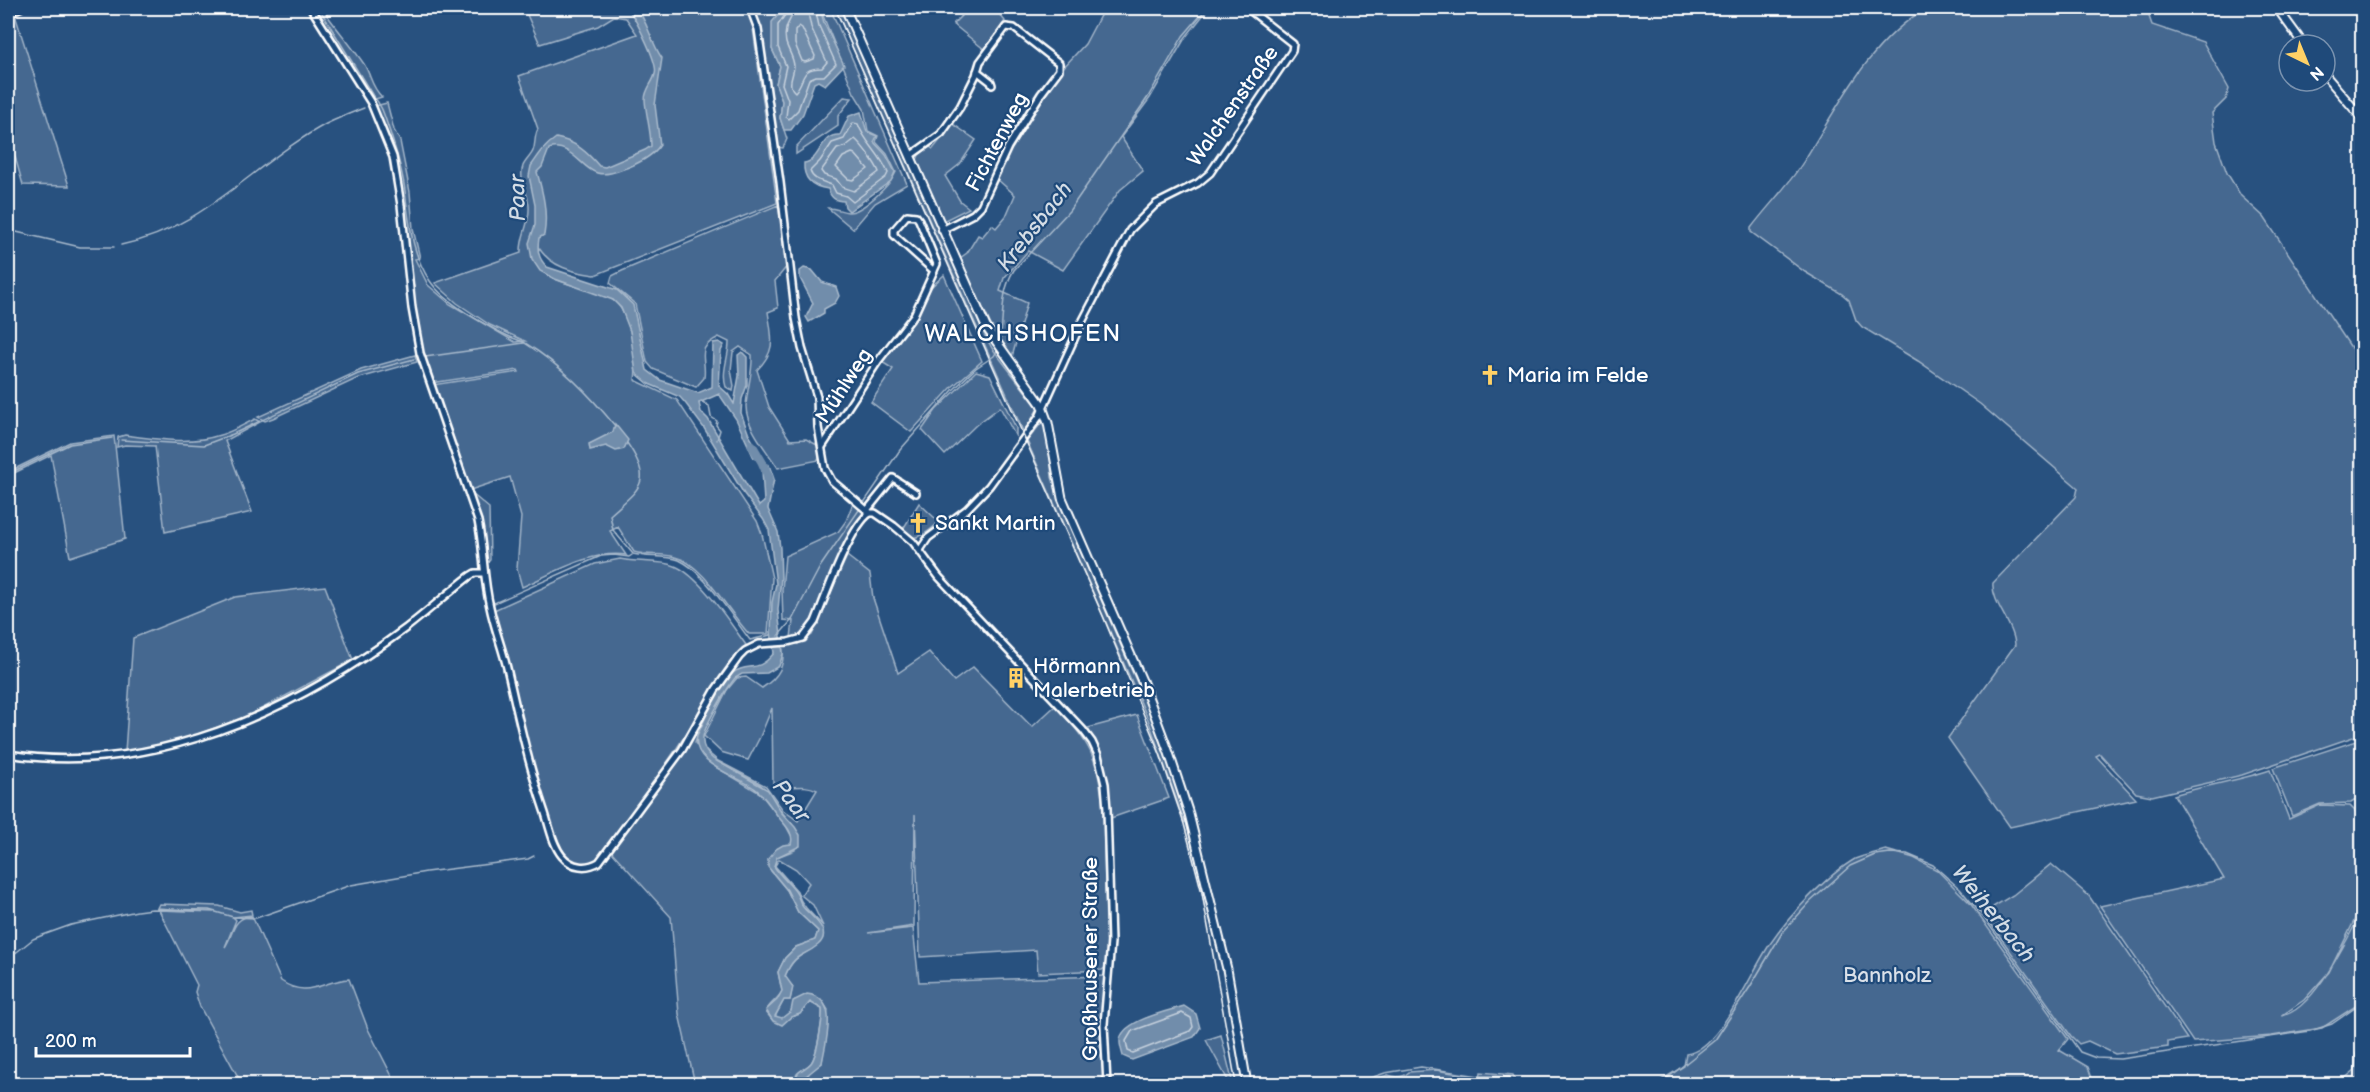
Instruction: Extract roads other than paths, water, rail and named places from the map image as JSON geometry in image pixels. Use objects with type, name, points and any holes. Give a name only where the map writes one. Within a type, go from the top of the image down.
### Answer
[{"type":"street","points":[[8,13],[20,8]]},
{"type":"street","points":[[311,8],[371,103],[393,157],[420,353],[478,522],[483,543],[484,573],[487,580],[490,609],[500,641],[524,747],[539,797],[562,856],[568,861],[584,867],[599,862],[608,853],[682,750],[716,689],[733,664],[753,646],[803,638],[811,629],[861,521],[892,478],[916,493]]},
{"type":"street","points":[[750,8],[758,29],[796,318],[802,348],[817,397],[818,427],[822,447]]},
{"type":"street","points":[[844,8],[986,327],[1043,410],[1052,439],[1062,498],[1143,683],[1186,804],[1227,969],[1247,1084]]},
{"type":"street","name":"Walchenstraße","points":[[915,544],[928,538],[967,509],[989,486],[1043,410],[1081,324],[1130,230],[1156,204],[1198,183],[1210,173],[1292,51],[1293,44],[1247,8]]},
{"type":"street","points":[[2277,8],[2295,33]]},
{"type":"street","name":"Fichtenweg","points":[[942,230],[973,214],[981,206],[1011,142],[1059,70],[1059,63],[1009,26],[1003,30],[980,62],[977,71]]},
{"type":"street","points":[[910,156],[940,134],[960,107],[977,71],[992,85]]},
{"type":"street","points":[[2337,89],[2362,118]]},
{"type":"street","points":[[907,215],[916,216],[919,220],[936,259],[934,271],[902,244],[893,233],[907,215]]},
{"type":"street","name":"Mühlweg","points":[[915,544],[894,526],[837,487],[827,475],[822,447],[879,360],[914,315],[934,271]]},
{"type":"street","name":"Walchenstraße","points":[[920,550],[928,538]]},
{"type":"street","name":"Großhausener Straße","points":[[915,544],[939,577],[1083,730],[1098,755],[1105,784],[1107,809],[1111,942],[1104,1024],[1107,1084]]},
{"type":"street","points":[[8,754],[46,759],[121,756],[175,746],[216,732],[252,718],[339,672],[406,628],[470,576],[475,573],[484,573]]},
{"type":"water","points":[[627,8],[637,8],[662,58],[655,105],[660,145],[642,161],[622,170],[605,174],[591,171],[563,149],[549,149],[542,167],[537,172],[545,211],[544,235],[539,238],[538,250],[547,267],[617,290],[633,305],[647,370],[660,380],[698,393],[712,387],[713,343],[719,342],[724,345],[721,351],[719,386],[734,404],[739,376],[738,355],[742,352],[747,357],[747,385],[742,399],[741,413],[749,435],[760,453],[754,458],[736,419],[719,394],[699,403],[701,412],[708,419],[759,506],[764,502],[762,470],[769,465],[774,479],[768,509],[778,532],[780,548],[781,578],[778,610],[783,654],[779,666],[767,673],[742,674],[735,678],[711,717],[704,733],[703,744],[713,759],[768,790],[781,812],[800,835],[800,846],[777,857],[774,866],[795,891],[803,907],[820,924],[824,935],[818,945],[792,963],[785,976],[793,987],[790,1000],[784,1000],[775,1016],[782,1018],[791,1011],[793,1001],[807,994],[817,997],[824,1003],[828,1032],[822,1063],[806,1076],[806,1084],[797,1084],[794,1080],[797,1074],[813,1059],[822,1021],[822,1009],[810,1002],[800,1014],[791,1017],[782,1025],[773,1021],[766,1010],[777,1000],[782,991],[778,972],[785,958],[796,947],[815,940],[818,931],[798,912],[787,890],[768,867],[768,859],[776,849],[791,844],[791,834],[758,791],[716,768],[701,754],[697,745],[697,735],[721,686],[733,673],[762,664],[774,653],[771,632],[772,602],[776,584],[769,530],[704,428],[686,404],[680,397],[649,384],[636,373],[630,331],[621,308],[613,300],[555,279],[540,271],[532,259],[529,243],[535,225],[535,205],[529,176],[531,166],[552,141],[556,138],[575,144],[599,166],[605,167],[651,146],[645,100],[655,69],[646,41]]},
{"type":"water","points":[[774,8],[820,8],[824,23],[844,65],[825,85],[818,81],[814,83],[803,114],[791,130],[784,130],[780,118],[782,101],[776,84],[780,66],[772,49],[772,22],[779,14]]},
{"type":"water","points":[[861,112],[867,132],[877,136],[874,142],[886,155],[895,172],[891,181],[849,211],[844,201],[836,200],[828,189],[814,184],[807,178],[804,163],[814,158],[828,138],[840,135],[849,116]]},
{"type":"water","points":[[804,268],[812,270],[822,282],[836,287],[839,296],[835,303],[824,309],[824,313],[809,322],[806,317],[813,303],[800,278],[800,271]]},
{"type":"water","points":[[615,424],[628,440],[624,449],[616,451],[606,446],[590,450],[589,444],[613,432]]},
{"type":"water","points":[[1184,1006],[1196,1014],[1200,1028],[1194,1037],[1132,1060],[1123,1056],[1120,1042],[1127,1028],[1156,1014]]},
{"type":"waterway","points":[[319,8],[383,113],[402,173],[413,241],[430,281],[445,297],[466,313],[525,343],[551,361],[585,392],[616,427]]},
{"type":"waterway","name":"Krebsbach","points":[[1000,342],[1004,296],[1014,270],[1069,211],[1148,97],[1183,36],[1207,8]]},
{"type":"waterway","points":[[121,245],[151,237],[204,210],[300,140],[326,124],[364,108]]},
{"type":"waterway","points":[[8,230],[80,247],[114,247]]},
{"type":"waterway","points":[[425,357],[524,343]]},
{"type":"waterway","name":"Krebsbach","points":[[778,636],[792,620],[820,567],[900,450],[953,390],[976,368],[994,356],[998,349]]},
{"type":"waterway","points":[[121,440],[204,445],[233,434],[358,374],[414,359]]},
{"type":"waterway","points":[[701,401],[709,406],[711,417],[717,421],[716,425],[720,430],[717,440]]},
{"type":"waterway","points":[[8,474],[70,444],[112,438]]},
{"type":"waterway","points":[[627,443],[640,467],[640,484],[636,491],[610,515],[613,530],[633,554],[674,558],[689,566],[708,584],[750,640],[771,635]]},
{"type":"waterway","name":"Paar","points":[[752,445],[769,478]]},
{"type":"waterway","points":[[492,604],[601,556],[629,557],[632,555]]},
{"type":"waterway","name":"Weiherbach","points":[[1660,1084],[1715,1040],[1782,933],[1810,902],[1850,866],[1875,855],[1890,853],[1907,854],[1933,865],[1960,889],[1982,915],[2080,1052],[2096,1058],[2120,1059],[2310,1031],[2332,1024],[2362,1003]]},
{"type":"waterway","points":[[8,959],[33,939],[43,935],[71,925],[137,911],[209,910],[233,917],[256,918],[351,885],[426,872],[528,859],[534,856]]},
{"type":"waterway","name":"Weiherbach","points":[[1353,1084],[1385,1073],[1421,1067],[1479,1076],[1509,1077],[1511,1084]]},
{"type":"railway","points":[[835,8],[1103,616],[1160,754],[1184,824],[1202,893],[1236,1084]]},
{"type":"place","name":"Maria im Felde","points":[[1490,375]]},
{"type":"place","name":"Sankt Martin","points":[[918,523]]},
{"type":"place","name":"Hörmann Malerbetrieb","points":[[1016,678]]},
{"type":"district","name":"WALCHSHOFEN","points":[[1023,333]]},
{"type":"park label","name":"Bannholz","points":[[1887,975]]}]
